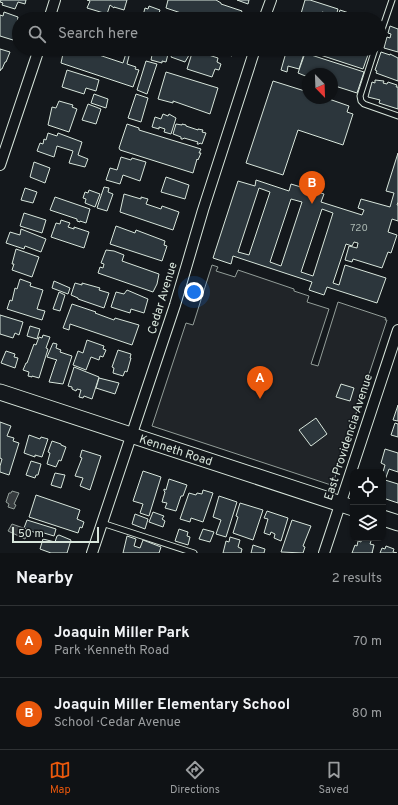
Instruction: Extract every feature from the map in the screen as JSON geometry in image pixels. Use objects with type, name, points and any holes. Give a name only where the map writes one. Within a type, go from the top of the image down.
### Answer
[{"type":"street","points":[[51,12],[55,0]]},
{"type":"street","points":[[267,12],[271,0]]},
{"type":"street","points":[[0,165],[37,56]]},
{"type":"street","name":"Cedar Avenue","points":[[92,553],[175,305],[203,210],[253,56]]},
{"type":"street","name":"East Providencia Avenue","points":[[324,553],[347,506],[398,330]]},
{"type":"street","name":"Kenneth Road","points":[[0,392],[347,506]]},
{"type":"street","points":[[386,519],[398,523]]},
{"type":"lane","points":[[386,18],[392,0]]},
{"type":"lane","points":[[373,56],[360,96],[361,101],[364,104],[398,116]]},
{"type":"lane","points":[[102,523],[194,553]]},
{"type":"shaded area","points":[[212,265],[218,267],[216,271],[235,277],[238,270],[294,289],[294,291],[309,296],[307,302],[329,309],[311,364],[318,366],[338,302],[386,318],[385,320],[387,320],[334,480],[331,485],[152,426],[186,323],[193,325]]},
{"type":"shaded area","points":[[12,491],[19,493],[14,504],[16,505],[14,509],[8,507],[9,504],[6,502],[9,493]]},
{"type":"shaded area","points":[[12,524],[29,530],[25,539],[8,531]]},
{"type":"building","points":[[1,0],[26,0],[25,4],[18,2],[15,9],[2,5],[3,3],[0,2]]},
{"type":"building","points":[[87,0],[127,0],[124,10],[114,8],[110,5],[108,12],[100,12],[87,8],[90,1]]},
{"type":"building","points":[[168,0],[216,0],[221,4],[242,11],[178,12],[166,8]]},
{"type":"building","points":[[237,0],[249,0],[248,4]]},
{"type":"building","points":[[305,0],[310,0],[338,9],[337,12],[301,12]]},
{"type":"building","points":[[149,6],[160,10],[159,12],[144,12],[145,8],[148,9]]},
{"type":"building","points":[[4,12],[12,15],[12,40],[0,36],[0,15],[3,16]]},
{"type":"building","points":[[390,26],[398,29],[398,52],[386,49],[387,37],[390,38],[391,34],[388,33]]},
{"type":"building","points":[[0,49],[10,52],[0,71]]},
{"type":"building","points":[[386,54],[390,54],[398,58],[398,81],[376,73],[377,71],[375,70],[380,56],[386,56]]},
{"type":"building","points":[[62,56],[102,56],[123,63],[125,56],[129,56],[127,64],[136,67],[135,69],[139,70],[133,87],[61,63]]},
{"type":"building","points":[[152,56],[168,56],[166,62],[162,61],[162,63],[151,60]]},
{"type":"building","points":[[171,56],[188,56],[185,62]]},
{"type":"building","points":[[191,56],[212,56],[218,58],[217,62],[221,64],[219,70],[215,69],[212,77],[187,69]]},
{"type":"building","points":[[285,56],[303,56],[299,69],[288,66],[287,72],[281,70]]},
{"type":"building","points":[[304,56],[314,56],[364,72],[357,93],[338,87],[338,68],[302,68],[302,75],[298,73]]},
{"type":"building","points":[[323,56],[368,56],[363,69]]},
{"type":"building","points":[[146,61],[157,64],[147,94],[137,90]]},
{"type":"building","points":[[67,70],[99,80],[96,91],[86,88],[84,94],[62,87]]},
{"type":"building","points":[[166,72],[218,88],[210,114],[173,101],[173,103],[158,99]]},
{"type":"building","points":[[375,80],[384,81],[383,83],[387,84],[388,82],[397,85],[398,109],[379,103],[380,100],[368,97],[372,82],[375,83]]},
{"type":"building","points":[[273,81],[302,90],[302,104],[338,104],[338,102],[349,106],[347,112],[353,114],[343,145],[298,130],[283,175],[246,163]]},
{"type":"building","points":[[94,94],[108,99],[106,108],[91,103]]},
{"type":"building","points":[[136,94],[148,98],[141,122],[128,118]]},
{"type":"building","points":[[59,101],[73,105],[72,107],[77,109],[69,132],[48,125],[52,107],[56,108]]},
{"type":"building","points":[[88,104],[101,109],[96,124],[82,120]]},
{"type":"building","points":[[163,114],[168,116],[169,114],[176,118],[171,134],[164,132],[165,129],[152,127],[155,117],[161,119]]},
{"type":"building","points":[[127,124],[139,128],[139,130],[201,149],[199,153],[201,153],[198,160],[197,159],[193,173],[120,150],[119,148]]},
{"type":"building","points":[[176,124],[182,124],[198,130],[203,130],[202,132],[206,133],[202,144],[197,144],[198,142],[184,138],[181,139],[181,137],[173,134]]},
{"type":"building","points":[[48,133],[57,136],[58,133],[82,142],[78,155],[88,159],[85,167],[69,163],[73,151],[57,146],[54,157],[37,151],[40,143],[43,144],[44,139],[46,140]]},
{"type":"building","points":[[398,153],[398,221],[392,219],[388,232],[397,235],[391,253],[388,252],[382,268],[353,259],[352,262],[345,260],[349,246],[357,248],[358,243],[354,242],[352,246],[346,244],[333,283],[339,285],[345,265],[386,278],[377,303],[327,287],[324,295],[309,290],[312,282],[233,256],[231,264],[213,258],[238,181],[255,186],[256,180],[289,191],[291,184],[324,194],[321,202],[362,215],[364,210],[358,208],[361,199],[390,207],[394,193],[386,191]],"holes":[[[259,188],[270,192],[249,255],[238,252]],[[291,199],[302,202],[281,266],[270,262]],[[322,209],[333,213],[313,276],[301,272]]]},
{"type":"building","points":[[121,157],[146,162],[140,181],[123,175],[120,184],[106,180],[110,168],[117,170]]},
{"type":"building","points":[[34,162],[50,168],[45,183],[30,177]]},
{"type":"building","points":[[166,177],[189,185],[185,199],[161,192]]},
{"type":"building","points":[[104,187],[109,188],[108,192],[113,194],[107,211],[97,208]]},
{"type":"building","points":[[25,188],[37,192],[33,203],[21,200]]},
{"type":"building","points":[[89,190],[100,194],[95,207],[85,203],[86,199],[83,198],[85,192],[88,193]]},
{"type":"building","points":[[124,194],[141,199],[141,197],[148,199],[146,204],[161,209],[162,206],[179,212],[173,230],[120,212]]},
{"type":"building","points":[[55,197],[90,209],[86,223],[50,210]]},
{"type":"building","points":[[24,213],[46,220],[42,233],[20,226]]},
{"type":"building","points":[[61,220],[70,223],[68,227],[74,229],[74,227],[89,232],[84,248],[51,237],[56,223],[60,224]]},
{"type":"building","points":[[116,226],[135,233],[136,230],[165,241],[164,245],[167,246],[162,261],[110,244]]},
{"type":"building","points":[[21,229],[46,239],[41,252],[25,246],[24,249],[6,243],[10,232],[20,235]]},
{"type":"building","points":[[16,249],[39,257],[32,277],[12,270]]},
{"type":"building","points":[[106,250],[124,255],[122,261],[159,274],[157,284],[153,292],[98,273],[100,267],[103,268],[104,264],[101,263]]},
{"type":"building","points":[[20,279],[31,283],[30,286],[43,290],[37,309],[45,311],[42,320],[7,309],[10,300],[12,301],[15,288],[17,289]]},
{"type":"building","points":[[54,281],[70,288],[68,294],[52,288]]},
{"type":"building","points":[[75,283],[82,285],[82,283],[100,288],[99,290],[109,293],[104,308],[71,295]]},
{"type":"building","points":[[127,290],[148,299],[144,313],[131,309],[130,313],[111,307],[116,292],[124,294]]},
{"type":"building","points":[[59,292],[65,295],[60,311],[53,309]]},
{"type":"building","points":[[72,304],[114,320],[115,318],[139,325],[132,345],[70,324],[69,330],[63,328]]},
{"type":"building","points":[[0,315],[23,322],[19,335],[15,333],[13,338],[0,334]]},
{"type":"building","points":[[30,326],[40,329],[37,339],[27,336]]},
{"type":"building","points":[[43,335],[50,337],[39,378],[28,376],[29,372],[23,370],[34,344],[36,345],[39,337],[42,338]]},
{"type":"building","points":[[87,340],[104,346],[103,349],[106,350],[103,357],[100,356],[99,360],[91,357],[86,370],[73,365],[78,351],[83,353]]},
{"type":"building","points":[[53,343],[57,344],[56,348],[61,350],[60,352],[72,356],[63,384],[49,382],[57,360],[47,357]]},
{"type":"building","points":[[118,350],[131,354],[127,372],[125,371],[123,376],[113,373],[114,368],[112,367]]},
{"type":"building","points":[[6,351],[15,354],[14,357],[18,358],[15,368],[1,363]]},
{"type":"building","points":[[74,367],[99,377],[92,399],[84,396],[83,398],[79,397],[81,390],[77,389],[76,391],[72,389],[72,387],[68,386]]},
{"type":"building","points":[[99,378],[119,383],[115,394],[96,388]]},
{"type":"building","points":[[341,384],[354,388],[350,401],[336,397]]},
{"type":"building","points":[[398,405],[398,421],[393,420]]},
{"type":"building","points":[[316,418],[327,434],[311,446],[299,430]]},
{"type":"building","points":[[0,422],[11,426],[7,436],[14,438],[13,441],[19,443],[9,475],[0,472],[2,459],[0,458]]},
{"type":"building","points":[[395,423],[398,424],[398,437],[391,435]]},
{"type":"building","points":[[29,435],[40,439],[41,437],[48,439],[42,457],[35,455],[35,457],[24,453]]},
{"type":"building","points":[[52,441],[66,447],[61,461],[59,460],[56,467],[47,464],[50,453],[48,452]]},
{"type":"building","points":[[385,449],[398,453],[398,472],[389,469],[386,477],[386,469],[384,469],[385,465],[381,463]]},
{"type":"building","points":[[82,450],[101,456],[90,490],[80,486],[83,478],[75,476],[82,458],[80,457]]},
{"type":"building","points":[[31,461],[41,464],[38,475],[36,475],[35,478],[26,475]]},
{"type":"building","points":[[143,471],[161,477],[149,516],[140,513],[143,504],[133,501]]},
{"type":"building","points":[[55,473],[65,475],[61,488],[51,485]]},
{"type":"building","points":[[169,479],[187,485],[183,496],[181,496],[176,511],[165,508],[167,503],[162,502],[165,492],[164,489],[166,490]]},
{"type":"building","points":[[386,480],[398,484],[398,503],[386,499]]},
{"type":"building","points":[[203,490],[213,493],[203,522],[191,518],[190,522],[180,519],[189,493],[196,495],[197,493],[202,494]]},
{"type":"building","points":[[36,495],[80,510],[77,519],[84,522],[78,533],[29,517]]},
{"type":"building","points":[[219,496],[237,502],[226,537],[216,534],[221,520],[213,517]]},
{"type":"building","points":[[240,503],[263,510],[253,540],[233,533],[238,517],[236,516]]},
{"type":"building","points":[[267,511],[288,518],[281,541],[274,538],[275,534],[271,532],[270,535],[264,533],[268,519],[264,518]]},
{"type":"building","points":[[153,512],[164,516],[162,519],[165,521],[163,527],[149,522]]},
{"type":"building","points":[[135,514],[148,519],[145,529],[132,524]]},
{"type":"building","points":[[27,520],[56,529],[54,536],[44,533],[43,536],[24,528]]},
{"type":"building","points":[[292,520],[311,526],[303,546],[305,547],[303,553],[281,552]]},
{"type":"building","points":[[179,529],[188,532],[187,536],[190,537],[188,545],[175,541]]},
{"type":"building","points":[[203,529],[214,532],[210,542],[199,539]]},
{"type":"building","points":[[59,535],[71,540],[67,553],[51,553],[40,549],[43,539],[55,542],[57,536]]},
{"type":"building","points":[[127,536],[136,539],[134,546],[140,548],[143,540],[161,547],[159,553],[123,553]]},
{"type":"building","points":[[230,537],[240,540],[238,547],[242,549],[241,553],[223,553],[226,541],[229,542]]},
{"type":"building","points":[[358,541],[371,541],[370,544],[374,545],[372,553],[352,553],[355,545],[357,546]]},
{"type":"building","points":[[253,545],[265,549],[264,553],[251,553]]},
{"type":"building","points":[[386,546],[394,549],[393,552],[397,553],[380,553],[382,548],[385,549]]},
{"type":"place","name":"Joaquin Miller Elementary School","points":[[312,204]]},
{"type":"place","name":"Joaquin Miller Park","points":[[260,399]]}]
